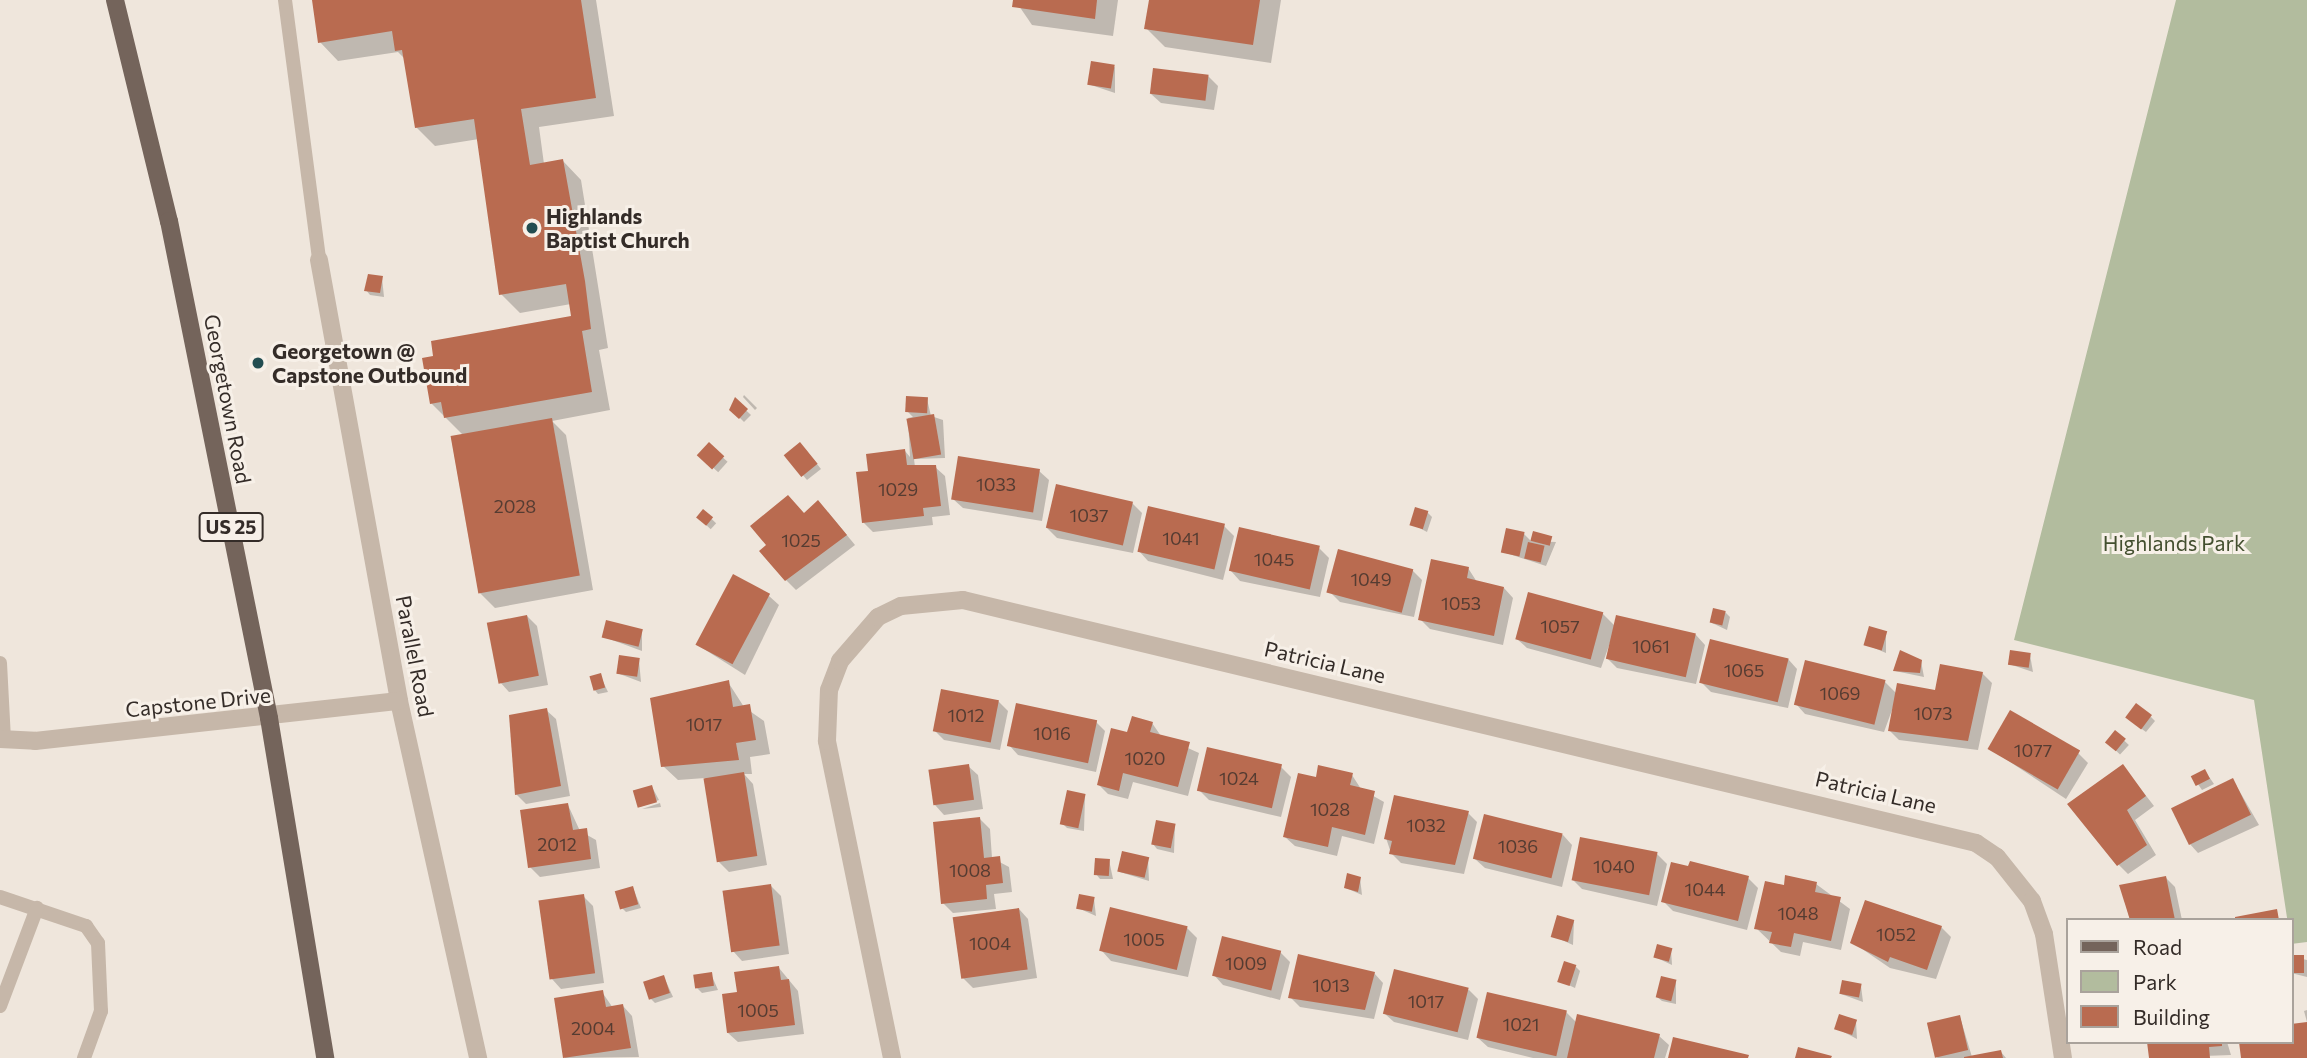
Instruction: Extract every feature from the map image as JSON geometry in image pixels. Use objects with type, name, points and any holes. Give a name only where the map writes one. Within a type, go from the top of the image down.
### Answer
[{"type":"main road","name":"Georgetown Road","points":[[115,0],[169,221],[269,718],[325,1058]]},
{"type":"street","name":"Parallel Road","points":[[319,260],[399,701],[478,1058]]},
{"type":"street","name":"Patricia Lane","points":[[892,1058],[827,741],[830,690],[840,661],[878,618],[901,606],[963,600],[1976,843],[2013,874],[2032,901],[2044,934],[2063,1058]]},
{"type":"street","name":"Capstone Drive","points":[[2,739],[269,718],[399,701]]},
{"type":"lane","points":[[285,0],[319,260]]},
{"type":"lane","points":[[0,663],[2,739]]},
{"type":"lane","points":[[0,897],[86,926],[98,943],[101,1011],[84,1058]]},
{"type":"lane","points":[[0,1006],[37,908]]},
{"type":"green space","name":"Highlands Park","points":[[2176,0],[2307,0],[2307,942],[2293,944],[2293,918],[2287,918],[2254,700],[2014,640]]},
{"type":"building","name":"Highlands Baptist Church","points":[[312,0],[581,0],[596,98],[521,109],[530,165],[563,159],[591,329],[582,331],[592,392],[444,418],[441,402],[430,404],[422,358],[433,356],[431,341],[571,316],[566,284],[499,295],[474,119],[415,128],[402,50],[395,51],[392,31],[318,43]]},
{"type":"building","points":[[1013,0],[1097,0],[1095,19],[1012,7]]},
{"type":"building","points":[[1149,0],[1260,0],[1253,45],[1144,29]]},
{"type":"building","points":[[1091,61],[1115,65],[1111,88],[1087,85]]},
{"type":"building","points":[[1153,68],[1209,75],[1205,101],[1150,94]]},
{"type":"building","points":[[368,274],[383,276],[380,293],[364,291]]},
{"type":"building","points":[[906,396],[928,397],[927,413],[905,412]]},
{"type":"building","points":[[735,397],[748,409],[739,419],[729,410]]},
{"type":"building","points":[[934,414],[941,454],[914,459],[906,419]]},
{"type":"building","points":[[552,418],[580,576],[478,593],[451,436]]},
{"type":"building","points":[[709,442],[724,456],[712,469],[697,455]]},
{"type":"building","points":[[800,442],[818,464],[801,477],[784,455]]},
{"type":"building","points":[[905,449],[907,465],[936,465],[941,506],[923,508],[924,516],[862,523],[856,472],[868,471],[866,454]]},
{"type":"building","points":[[958,456],[1040,469],[1033,512],[951,499]]},
{"type":"building","points":[[1056,484],[1133,502],[1123,546],[1046,528]]},
{"type":"building","points":[[788,495],[804,513],[818,500],[847,535],[785,581],[759,551],[766,545],[750,526]]},
{"type":"building","points":[[1148,506],[1225,524],[1214,570],[1137,552]]},
{"type":"building","points":[[1415,507],[1428,511],[1423,529],[1409,525]]},
{"type":"building","points":[[703,509],[713,517],[706,526],[696,518]]},
{"type":"building","points":[[1239,527],[1320,546],[1310,590],[1229,571]]},
{"type":"building","points":[[1506,528],[1525,532],[1519,556],[1501,552]]},
{"type":"building","points":[[1533,531],[1552,536],[1550,546],[1530,541]]},
{"type":"building","points":[[1528,542],[1545,546],[1541,562],[1524,559]]},
{"type":"building","points":[[1338,549],[1413,569],[1402,613],[1326,592]]},
{"type":"building","points":[[1431,559],[1469,567],[1467,578],[1504,587],[1494,636],[1418,620]]},
{"type":"building","points":[[733,574],[770,594],[733,664],[695,645]]},
{"type":"building","points":[[1528,592],[1603,612],[1591,660],[1515,639]]},
{"type":"building","points":[[1713,608],[1726,611],[1722,626],[1710,623]]},
{"type":"building","points":[[527,615],[539,676],[499,684],[487,623]]},
{"type":"building","points":[[1616,615],[1696,633],[1686,677],[1606,659]]},
{"type":"building","points":[[606,620],[643,629],[639,647],[602,637]]},
{"type":"building","points":[[1869,626],[1887,631],[1882,650],[1863,645]]},
{"type":"building","points":[[1710,639],[1789,659],[1778,702],[1699,683]]},
{"type":"building","points":[[1900,650],[1922,660],[1920,673],[1893,671]]},
{"type":"building","points":[[2010,650],[2031,653],[2029,668],[2008,665]]},
{"type":"building","points":[[619,655],[640,658],[637,677],[616,674]]},
{"type":"building","points":[[1805,660],[1886,680],[1874,725],[1794,705]]},
{"type":"building","points":[[1940,664],[1983,672],[1968,741],[1888,731],[1897,683],[1935,690]]},
{"type":"building","points":[[601,673],[605,687],[594,691],[589,676]]},
{"type":"building","points":[[729,680],[733,707],[750,704],[756,740],[736,743],[739,760],[661,767],[650,698]]},
{"type":"building","points":[[941,689],[999,700],[991,742],[933,731]]},
{"type":"building","points":[[1016,703],[1097,720],[1088,763],[1007,746]]},
{"type":"building","points":[[2136,703],[2152,715],[2141,729],[2125,717]]},
{"type":"building","points":[[547,708],[561,786],[515,795],[509,715]]},
{"type":"building","points":[[2010,710],[2080,750],[2058,789],[1988,749]]},
{"type":"building","points":[[1132,716],[1153,722],[1150,732],[1190,742],[1178,787],[1123,773],[1119,791],[1097,785],[1111,728],[1127,732]]},
{"type":"building","points":[[2115,730],[2126,739],[2116,751],[2105,742]]},
{"type":"building","points":[[1207,747],[1282,764],[1272,808],[1197,791]]},
{"type":"building","points":[[969,764],[974,800],[933,805],[928,770]]},
{"type":"building","points":[[2123,764],[2146,796],[2127,810],[2147,845],[2117,866],[2067,804]]},
{"type":"building","points":[[1318,765],[1353,773],[1350,785],[1375,791],[1365,835],[1332,827],[1328,847],[1283,837],[1298,773],[1316,777]]},
{"type":"building","points":[[2205,769],[2210,779],[2196,786],[2191,776]]},
{"type":"building","points":[[744,772],[757,856],[717,862],[704,778]]},
{"type":"building","points":[[2233,778],[2251,815],[2189,845],[2171,808]]},
{"type":"building","points":[[652,785],[657,802],[638,808],[633,791]]},
{"type":"building","points":[[1067,790],[1086,794],[1078,828],[1060,824]]},
{"type":"building","points":[[1394,795],[1469,811],[1455,865],[1389,854],[1392,841],[1384,839]]},
{"type":"building","points":[[568,803],[573,830],[587,828],[591,859],[528,868],[520,810]]},
{"type":"building","points":[[1484,814],[1563,834],[1551,878],[1473,859]]},
{"type":"building","points":[[980,817],[984,858],[1000,856],[1003,883],[986,885],[987,899],[941,904],[933,822]]},
{"type":"building","points":[[1156,820],[1176,824],[1171,848],[1151,845]]},
{"type":"building","points":[[1580,837],[1658,852],[1649,895],[1572,880]]},
{"type":"building","points":[[1122,851],[1149,857],[1145,878],[1117,871]]},
{"type":"building","points":[[1095,858],[1110,859],[1109,876],[1094,875]]},
{"type":"building","points":[[1690,861],[1749,876],[1738,921],[1661,902],[1671,862],[1688,866]]},
{"type":"building","points":[[1347,873],[1361,877],[1358,892],[1344,888]]},
{"type":"building","points":[[1785,875],[1817,882],[1815,892],[1841,897],[1831,941],[1794,933],[1791,947],[1769,943],[1772,932],[1754,929],[1765,881],[1784,885]]},
{"type":"building","points":[[2166,876],[2175,918],[2129,918],[2119,885]]},
{"type":"building","points":[[771,884],[780,945],[731,952],[722,891]]},
{"type":"building","points":[[633,886],[638,904],[620,910],[615,891]]},
{"type":"building","points":[[584,894],[595,973],[550,980],[538,900]]},
{"type":"building","points":[[1079,894],[1095,897],[1092,912],[1076,909]]},
{"type":"building","points":[[1865,900],[1942,926],[1927,970],[1890,957],[1888,962],[1850,943]]},
{"type":"building","points":[[1110,907],[1188,926],[1177,970],[1099,951]]},
{"type":"building","points":[[1019,908],[1028,969],[961,979],[953,917]]},
{"type":"building","points":[[2277,909],[2279,918],[2235,918]]},
{"type":"building","points":[[1557,915],[1574,920],[1568,942],[1551,937]]},
{"type":"building","points":[[1222,936],[1281,951],[1271,991],[1212,976]]},
{"type":"building","points":[[1657,944],[1672,948],[1669,962],[1653,958]]},
{"type":"building","points":[[1298,954],[1375,972],[1365,1010],[1288,998]]},
{"type":"building","points":[[2293,955],[2304,955],[2304,973],[2293,973]]},
{"type":"building","points":[[1564,961],[1576,965],[1570,986],[1557,982]]},
{"type":"building","points":[[779,966],[781,980],[789,979],[795,1025],[727,1033],[722,994],[737,992],[734,972]]},
{"type":"building","points":[[1394,969],[1469,988],[1458,1032],[1383,1014]]},
{"type":"building","points":[[712,972],[714,986],[695,989],[693,975]]},
{"type":"building","points":[[664,975],[670,993],[649,1000],[643,982]]},
{"type":"building","points":[[1661,976],[1677,980],[1671,1001],[1656,997]]},
{"type":"building","points":[[1842,980],[1862,984],[1859,998],[1839,994]]},
{"type":"building","points":[[603,990],[606,1007],[623,1004],[631,1048],[563,1058],[554,998]]},
{"type":"building","points":[[1487,992],[1567,1010],[1556,1056],[1476,1038]]},
{"type":"building","points":[[1577,1014],[1660,1034],[1654,1058],[1567,1058]]},
{"type":"building","points":[[1839,1014],[1857,1020],[1852,1035],[1834,1029]]},
{"type":"building","points":[[1960,1015],[1968,1050],[1935,1058],[1927,1023]]},
{"type":"building","points":[[2307,1022],[2307,1058],[2241,1058],[2239,1044],[2293,1044],[2293,1024]]},
{"type":"building","points":[[1673,1037],[1749,1055],[1748,1058],[1668,1058]]},
{"type":"building","points":[[2147,1044],[2222,1044],[2209,1047],[2210,1058],[2149,1058]]},
{"type":"building","points":[[1798,1047],[1832,1056],[1795,1058]]},
{"type":"building","points":[[2001,1050],[2003,1058],[1964,1058],[1964,1057]]},
{"type":"place","name":"Highlands Baptist Church","points":[[532,228]]},
{"type":"place","name":"Georgetown @ Capstone Outbound","points":[[258,363]]}]
